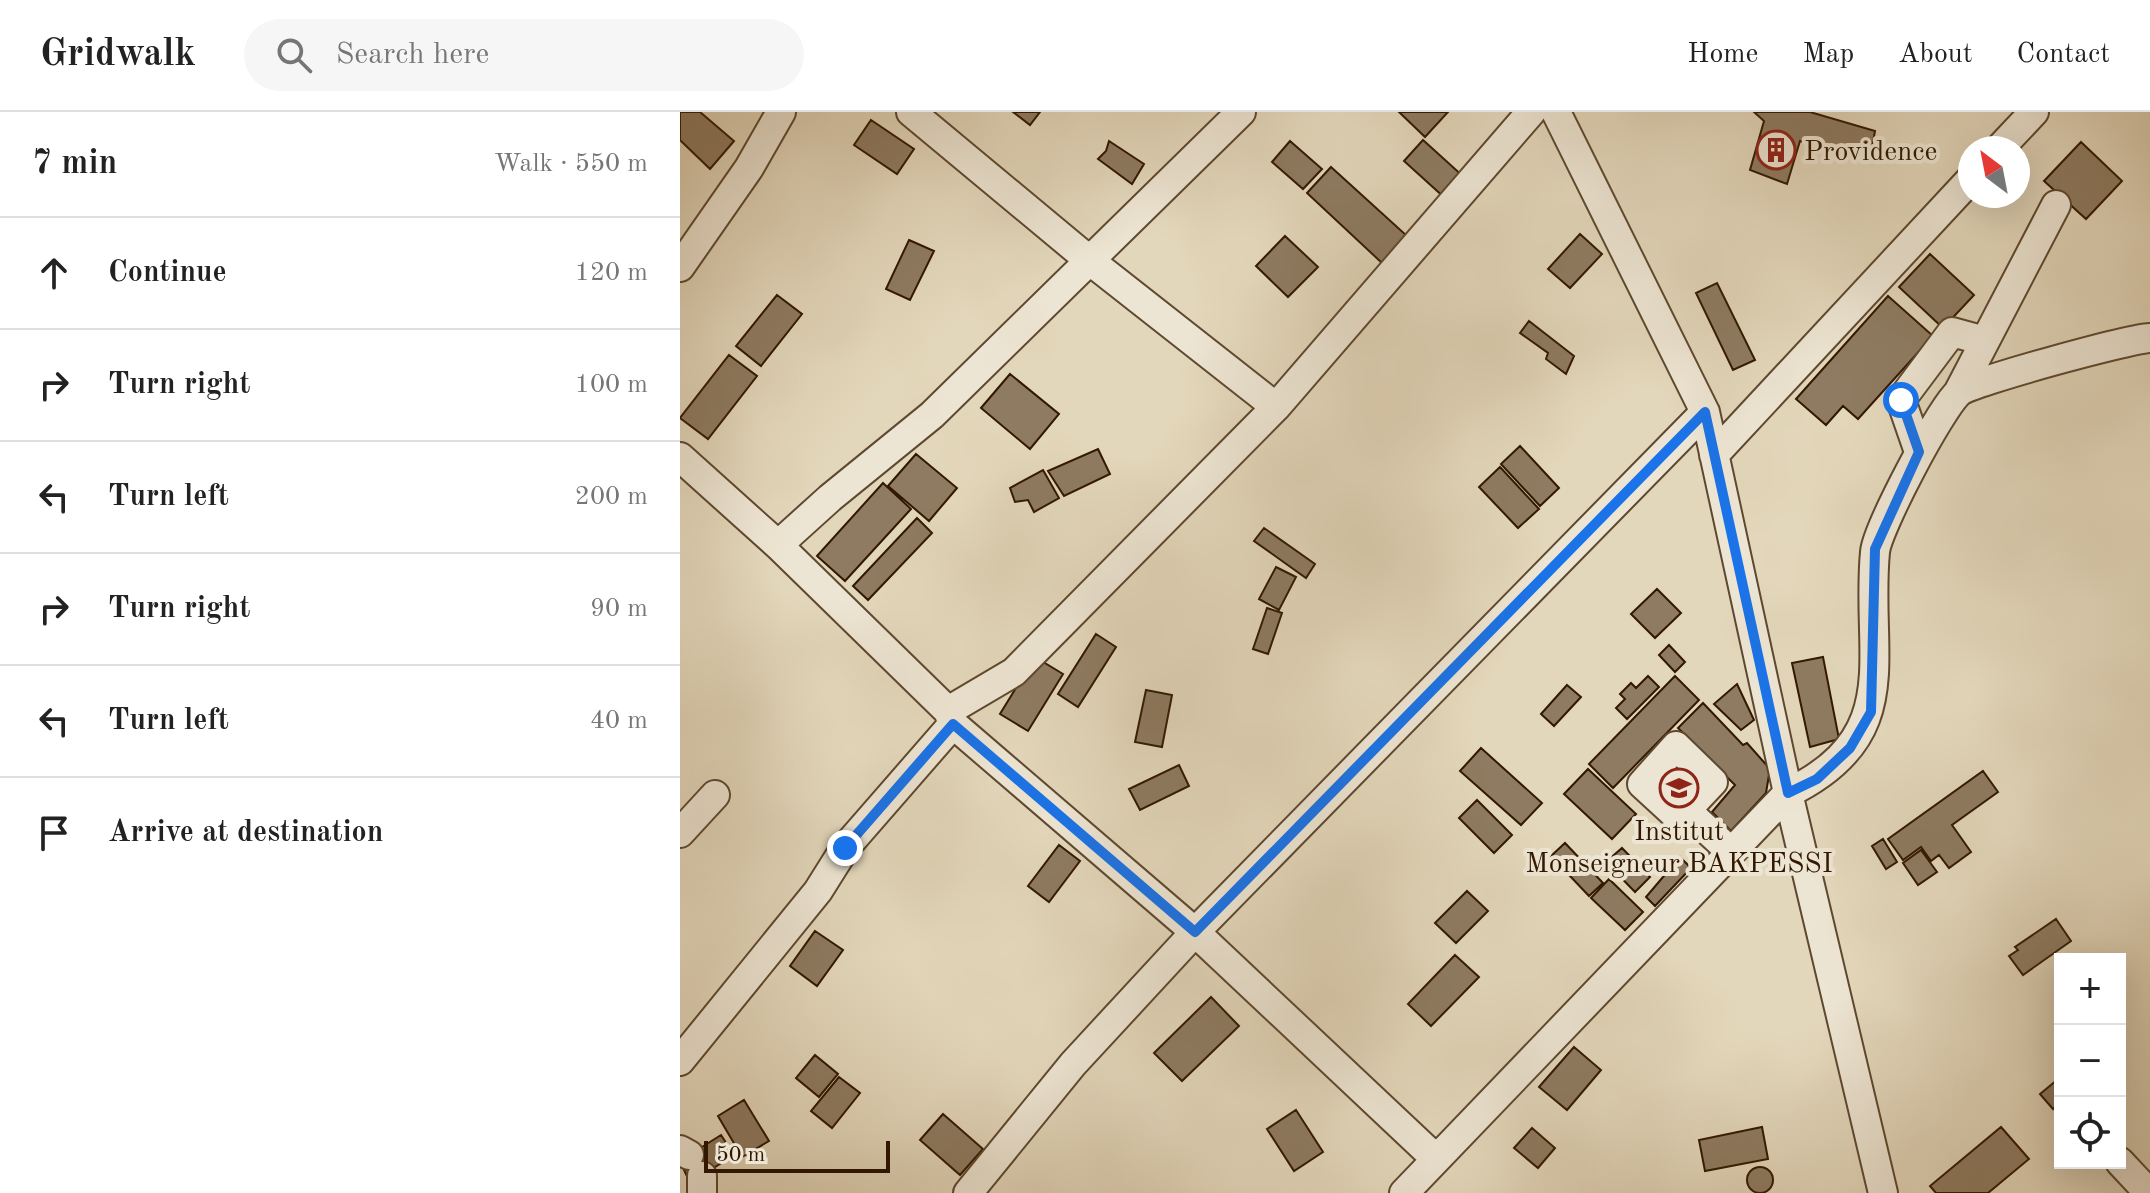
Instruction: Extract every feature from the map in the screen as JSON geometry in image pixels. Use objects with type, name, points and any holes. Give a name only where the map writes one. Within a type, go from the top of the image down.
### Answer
[{"type":"street","points":[[680,267],[749,168],[781,112]]},
{"type":"street","points":[[911,112],[1089,260],[1276,407]]},
{"type":"street","points":[[778,545],[932,415],[1241,112]]},
{"type":"street","points":[[680,1061],[818,891],[845,848],[951,718],[1014,672],[1276,407],[1531,112]]},
{"type":"street","points":[[1556,112],[1705,412],[1788,793],[1883,1193]]},
{"type":"street","points":[[2011,136],[2034,112]]},
{"type":"street","points":[[1714,455],[1958,193]]},
{"type":"street","points":[[1404,1193],[1788,793],[1817,779],[1850,748],[1871,712],[1875,549],[1919,452],[1959,391],[2056,205]]},
{"type":"street","points":[[1919,452],[1901,400],[1952,332],[1985,341]]},
{"type":"street","points":[[1959,391],[2056,360],[2150,338]]},
{"type":"street","points":[[968,1193],[1073,1064],[1195,932],[1705,412]]},
{"type":"street","points":[[680,457],[778,545],[951,718],[1195,932],[1435,1158]]},
{"type":"street","points":[[680,833],[715,795]]},
{"type":"street","points":[[1686,810],[1731,852]]},
{"type":"street","points":[[2126,1168],[2149,1193]]},
{"type":"building","points":[[680,112],[700,112],[734,141],[710,169],[680,140]]},
{"type":"building","points":[[1013,112],[1040,112],[1030,125]]},
{"type":"building","points":[[1399,112],[1448,112],[1425,137]]},
{"type":"building","name":"Providence","points":[[1754,112],[1810,112],[1875,131],[1870,160],[1800,141],[1787,184],[1750,170],[1764,121]]},
{"type":"building","points":[[871,120],[914,149],[897,174],[854,145]]},
{"type":"building","points":[[1423,140],[1465,178],[1446,199],[1404,161]]},
{"type":"building","points":[[1109,141],[1144,164],[1132,184],[1098,159],[1106,151]]},
{"type":"building","points":[[1290,141],[1322,169],[1303,189],[1272,162]]},
{"type":"building","points":[[2081,142],[2122,181],[2086,219],[2044,181]]},
{"type":"building","points":[[1331,167],[1407,236],[1382,263],[1307,193]]},
{"type":"building","points":[[1580,234],[1602,254],[1570,288],[1548,269]]},
{"type":"building","points":[[1285,236],[1318,267],[1288,297],[1256,266]]},
{"type":"building","points":[[909,240],[934,251],[910,300],[886,289]]},
{"type":"building","points":[[1930,254],[1974,295],[1943,328],[1899,287]]},
{"type":"building","points":[[1717,283],[1755,360],[1733,370],[1696,293]]},
{"type":"building","points":[[777,295],[802,314],[761,366],[736,346]]},
{"type":"building","points":[[1888,296],[1933,336],[1858,419],[1843,406],[1826,425],[1796,399]]},
{"type":"building","points":[[1529,321],[1574,356],[1566,374],[1546,359],[1548,353],[1520,333]]},
{"type":"building","points":[[729,355],[757,376],[708,439],[680,418]]},
{"type":"building","points":[[1010,374],[1059,414],[1030,449],[981,408]]},
{"type":"building","points":[[1520,446],[1559,488],[1540,506],[1501,464]]},
{"type":"building","points":[[1098,449],[1110,474],[1064,496],[1048,471]]},
{"type":"building","points":[[916,454],[957,488],[929,521],[888,486]]},
{"type":"building","points":[[1500,467],[1539,509],[1518,528],[1479,487]]},
{"type":"building","points":[[1043,470],[1059,498],[1034,512],[1028,500],[1015,502],[1010,488]]},
{"type":"building","points":[[883,483],[911,509],[845,581],[817,556]]},
{"type":"building","points":[[917,518],[932,533],[868,600],[853,586]]},
{"type":"building","points":[[1264,528],[1315,564],[1306,578],[1254,541]]},
{"type":"building","points":[[1276,567],[1296,577],[1279,610],[1259,599]]},
{"type":"building","points":[[1657,589],[1681,613],[1655,638],[1631,614]]},
{"type":"building","points":[[1267,608],[1282,613],[1268,654],[1253,649]]},
{"type":"building","points":[[1096,634],[1116,647],[1078,707],[1058,694]]},
{"type":"building","points":[[1669,645],[1685,662],[1675,672],[1659,655]]},
{"type":"building","points":[[1035,657],[1063,674],[1028,731],[1000,714]]},
{"type":"building","points":[[1823,657],[1839,739],[1810,747],[1792,663]]},
{"type":"building","points":[[1648,676],[1659,687],[1627,719],[1616,708],[1625,699],[1620,694],[1631,683],[1636,688]]},
{"type":"building","points":[[1675,676],[1699,700],[1613,788],[1589,764]]},
{"type":"building","points":[[1737,684],[1754,720],[1741,730],[1714,704]]},
{"type":"building","points":[[1567,685],[1581,697],[1554,726],[1541,714]]},
{"type":"building","points":[[1146,690],[1172,695],[1162,747],[1135,742]]},
{"type":"building","points":[[1703,703],[1770,769],[1766,793],[1731,831],[1712,812],[1735,785],[1678,728]]},
{"type":"building","points":[[1481,748],[1542,803],[1521,825],[1460,771]]},
{"type":"building","points":[[1179,765],[1189,786],[1140,810],[1129,789]]},
{"type":"building","points":[[1588,769],[1636,814],[1612,839],[1564,794]]},
{"type":"building","points":[[1983,771],[1998,792],[1952,825],[1971,852],[1949,868],[1939,855],[1931,861],[1921,847],[1903,860],[1888,839]]},
{"type":"building","points":[[1477,800],[1512,835],[1494,853],[1459,818]]},
{"type":"building","points":[[1883,839],[1897,862],[1886,869],[1872,846]]},
{"type":"building","points":[[1565,843],[1603,883],[1589,896],[1551,856]]},
{"type":"building","points":[[1059,845],[1080,861],[1049,902],[1028,886]]},
{"type":"building","points":[[1622,848],[1650,877],[1635,892],[1606,862]]},
{"type":"building","points":[[1921,850],[1937,872],[1918,885],[1903,863]]},
{"type":"building","points":[[1680,857],[1691,868],[1655,906],[1646,897]]},
{"type":"building","points":[[1609,879],[1643,912],[1625,930],[1591,898]]},
{"type":"building","points":[[1467,891],[1488,911],[1456,943],[1435,923]]},
{"type":"building","points":[[2056,919],[2071,941],[2023,975],[2009,956],[2018,950],[2015,947]]},
{"type":"building","points":[[815,931],[843,950],[817,986],[790,966]]},
{"type":"building","points":[[1455,955],[1479,977],[1431,1026],[1408,1004]]},
{"type":"building","points":[[1211,997],[1239,1026],[1182,1081],[1154,1053]]},
{"type":"building","points":[[1574,1047],[1601,1070],[1567,1110],[1539,1087]]},
{"type":"building","points":[[815,1055],[838,1074],[819,1097],[796,1078]]},
{"type":"building","points":[[839,1077],[860,1093],[832,1128],[811,1111]]},
{"type":"building","points":[[2054,1082],[2054,1108],[2053,1109],[2040,1094]]},
{"type":"building","points":[[744,1100],[769,1141],[742,1157],[718,1116]]},
{"type":"building","points":[[1296,1110],[1323,1152],[1294,1171],[1267,1129]]},
{"type":"building","points":[[943,1114],[983,1149],[960,1175],[920,1140]]},
{"type":"building","points":[[1762,1127],[1768,1159],[1705,1171],[1699,1140]]},
{"type":"building","points":[[2001,1127],[2029,1159],[1988,1193],[1936,1193],[1930,1186]]},
{"type":"building","points":[[1532,1128],[1555,1148],[1538,1168],[1514,1148]]},
{"type":"building","points":[[721,1135],[734,1155],[690,1183],[680,1161]]},
{"type":"building","points":[[1760,1167],[1769,1171],[1773,1180],[1769,1189],[1760,1193],[1751,1189],[1747,1180],[1751,1171]]},
{"type":"place","name":"Providence","points":[[1776,150]]},
{"type":"place","name":"Institut Monseigneur BAKPESSI","points":[[1679,788]]},
{"type":"route","points":[[845,848],[953,724],[1195,932],[1705,412],[1788,793],[1817,779],[1850,748],[1871,712],[1875,549],[1919,452],[1901,400]]}]
